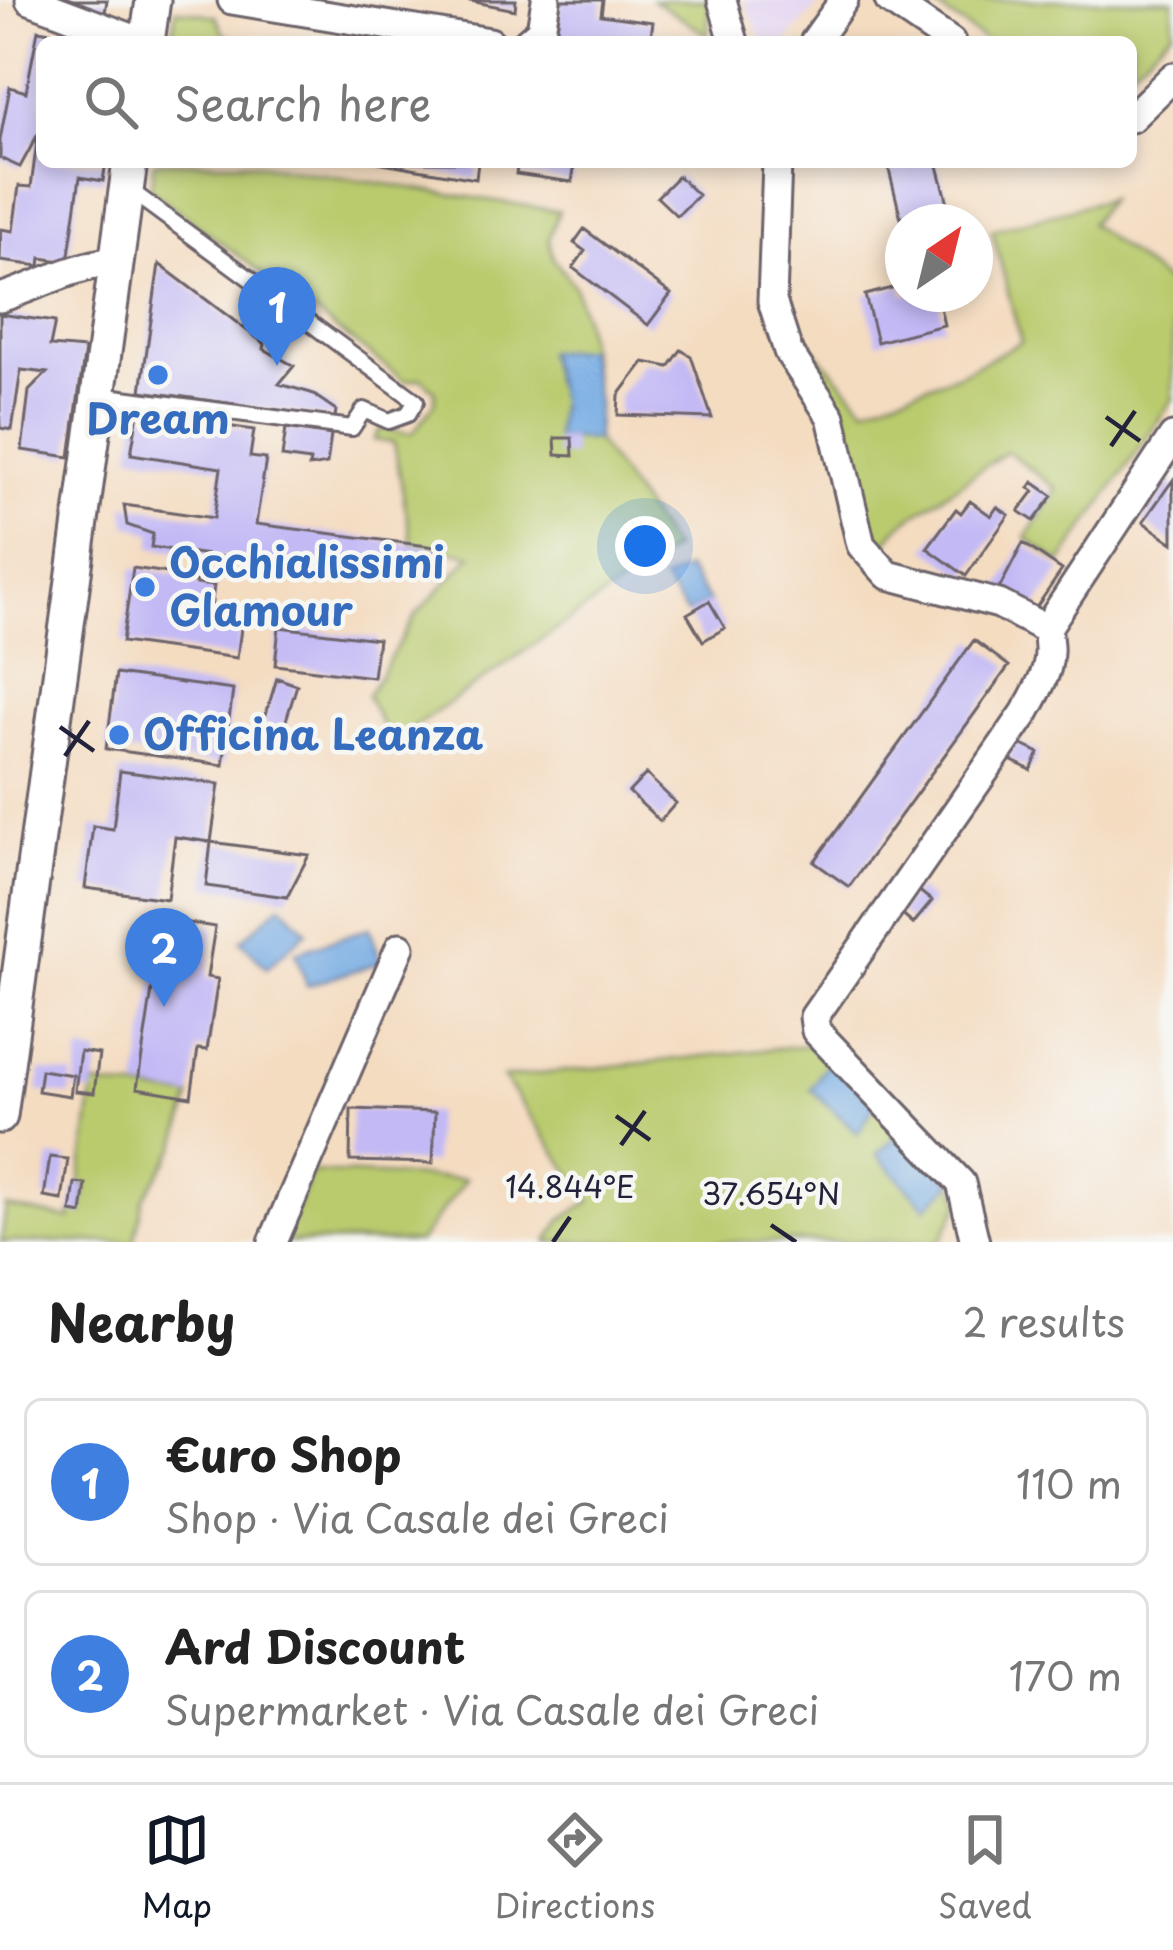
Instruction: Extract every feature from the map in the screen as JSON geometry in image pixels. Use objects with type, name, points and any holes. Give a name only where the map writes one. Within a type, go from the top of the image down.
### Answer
[{"type":"street","points":[[30,0],[128,36]]},
{"type":"street","points":[[145,36],[153,0]]},
{"type":"street","points":[[232,0],[283,4],[457,36]]},
{"type":"street","points":[[534,36],[541,30],[546,0]]},
{"type":"street","points":[[722,0],[732,36]]},
{"type":"street","points":[[818,36],[844,0]]},
{"type":"street","points":[[889,0],[942,36]]},
{"type":"street","points":[[1137,112],[1173,77]]},
{"type":"street","points":[[777,168],[772,301],[788,351],[831,417],[861,544],[888,575],[999,604],[1046,629],[1053,652],[1025,713],[814,1017],[816,1031],[961,1183],[975,1242]]},
{"type":"street","points":[[0,1116],[14,914],[99,395],[129,175]]},
{"type":"street","points":[[0,298],[58,280],[83,264],[117,261]]},
{"type":"street","points":[[1046,629],[1173,437]]},
{"type":"street","points":[[273,1242],[400,947]]},
{"type":"lane","points":[[99,395],[352,428],[364,410],[389,421],[408,414],[416,401],[129,175]]},
{"type":"shaded area","points":[[744,0],[823,0],[790,36],[760,36]]},
{"type":"green space","points":[[653,0],[709,0],[708,35]]},
{"type":"green space","points":[[926,0],[1173,0],[1173,30],[1137,63],[1137,36],[978,36]]},
{"type":"green space","points":[[176,9],[216,16],[225,36],[172,36]]},
{"type":"green space","points":[[153,168],[284,168],[559,211],[549,238],[553,258],[575,287],[584,320],[597,402],[596,440],[673,549],[391,743],[367,696],[416,615],[472,555],[412,544],[394,443],[374,440],[380,429],[412,434],[435,403],[435,391],[421,378],[405,381],[150,189]]},
{"type":"green space","points":[[1108,199],[1090,224],[1173,288],[1173,399],[1061,563],[1026,538],[1057,489],[1007,451],[900,525],[884,545],[865,518],[793,325],[865,407],[959,374],[1021,342],[993,230]]},
{"type":"green space","points":[[817,1044],[830,1059],[812,1088],[876,1103],[904,1129],[877,1154],[926,1207],[953,1183],[961,1202],[940,1242],[548,1242],[561,1220],[591,1201],[503,1078]]},
{"type":"green space","points":[[94,1085],[191,1097],[176,1148],[143,1199],[134,1242],[1,1242],[6,1207],[70,1219],[71,1212],[82,1213],[86,1185],[80,1183]]},
{"type":"green space","points":[[312,1172],[466,1179],[419,1242],[283,1242]]},
{"type":"water","points":[[587,349],[597,402],[596,440],[555,438],[559,403],[546,352]]},
{"type":"water","points":[[686,569],[709,601],[687,614],[663,581]]},
{"type":"water","points":[[281,904],[307,931],[267,968],[241,941]]},
{"type":"water","points":[[370,928],[381,962],[307,986],[296,952]]},
{"type":"water","points":[[830,1059],[876,1103],[858,1133],[811,1089]]},
{"type":"water","points":[[904,1129],[953,1183],[926,1207],[877,1154]]},
{"type":"building","points":[[67,0],[107,0],[104,19]]},
{"type":"building","points":[[465,0],[516,0],[515,10]]},
{"type":"building","points":[[561,0],[603,0],[601,15],[653,22],[651,36],[556,36]]},
{"type":"building","points":[[38,30],[75,36],[37,36]]},
{"type":"building","points":[[36,40],[36,138],[20,167],[0,158],[0,140],[10,87],[26,92]]},
{"type":"building","points":[[36,149],[36,168],[105,168],[103,181],[80,177],[68,262],[41,258],[40,266],[0,261],[1,229],[13,231],[19,186],[31,187]]},
{"type":"building","points":[[412,168],[477,168],[476,179]]},
{"type":"building","points":[[517,168],[574,168],[572,182],[516,174]]},
{"type":"building","points":[[888,168],[939,168],[948,204],[898,204]]},
{"type":"building","points":[[678,176],[698,195],[677,216],[657,197]]},
{"type":"building","points":[[584,229],[671,294],[648,325],[573,268],[585,251],[574,243]]},
{"type":"building","points":[[159,264],[265,344],[264,349],[294,366],[279,384],[311,393],[336,410],[335,418],[141,391]]},
{"type":"building","points":[[885,290],[885,312],[941,312],[944,325],[877,342],[865,295]]},
{"type":"building","points":[[0,314],[55,322],[50,346],[85,349],[70,457],[22,450],[29,391],[47,373],[21,370],[12,430],[0,428]]},
{"type":"building","points":[[681,350],[691,356],[712,418],[618,415],[619,395],[644,362],[669,367]]},
{"type":"building","points":[[138,413],[254,430],[250,457],[266,459],[256,524],[436,547],[433,571],[390,565],[388,580],[151,547],[153,534],[127,525],[124,505],[214,518],[221,468],[131,454]]},
{"type":"building","points":[[286,428],[331,435],[327,464],[309,467],[310,461],[282,457]]},
{"type":"building","points":[[555,438],[572,438],[573,456],[556,455]]},
{"type":"building","points":[[1173,480],[1173,543],[1143,522]]},
{"type":"building","points":[[1033,482],[1053,496],[1034,521],[1019,511],[1034,491],[1029,488]]},
{"type":"building","points":[[970,501],[991,516],[997,507],[1009,515],[966,576],[927,548],[956,509],[961,513]]},
{"type":"building","points":[[1023,543],[1062,570],[1033,612],[999,589]]},
{"type":"building","points":[[133,568],[196,577],[195,584],[214,586],[210,616],[242,621],[237,658],[122,642]]},
{"type":"building","points":[[709,601],[725,628],[703,641],[687,614]]},
{"type":"building","points":[[279,627],[378,639],[373,677],[275,665]]},
{"type":"building","points":[[974,640],[1009,666],[849,887],[814,862]]},
{"type":"building","points":[[116,674],[233,690],[223,765],[106,749]]},
{"type":"building","points":[[277,678],[297,685],[283,730],[263,724]]},
{"type":"building","points":[[1016,742],[1039,753],[1031,770],[1008,759]]},
{"type":"building","points":[[120,771],[219,784],[211,842],[175,837],[167,899],[85,888],[93,826],[113,829]]},
{"type":"building","points":[[646,774],[676,803],[660,821],[629,792]]},
{"type":"building","points":[[211,842],[309,855],[287,897],[206,886]]},
{"type":"building","points":[[917,889],[932,901],[913,924],[899,912]]},
{"type":"building","points":[[163,919],[215,927],[207,977],[218,979],[207,1050],[198,1049],[191,1097],[137,1088]]},
{"type":"building","points":[[80,1051],[99,1054],[94,1093],[75,1091]]},
{"type":"building","points":[[41,1070],[73,1075],[70,1096],[38,1091]]},
{"type":"building","points":[[351,1109],[435,1112],[433,1163],[350,1161]]},
{"type":"building","points":[[50,1157],[68,1159],[62,1200],[44,1197]]},
{"type":"building","points":[[75,1183],[86,1184],[82,1214],[71,1212]]},
{"type":"place","name":"€uro Shop","points":[[277,366]]},
{"type":"place","name":"Dream","points":[[158,375]]},
{"type":"place","name":"Occhialissimi Glamour","points":[[145,587]]},
{"type":"place","name":"Officina Leanza","points":[[119,735]]},
{"type":"place","name":"Ard Discount","points":[[164,1007]]}]
